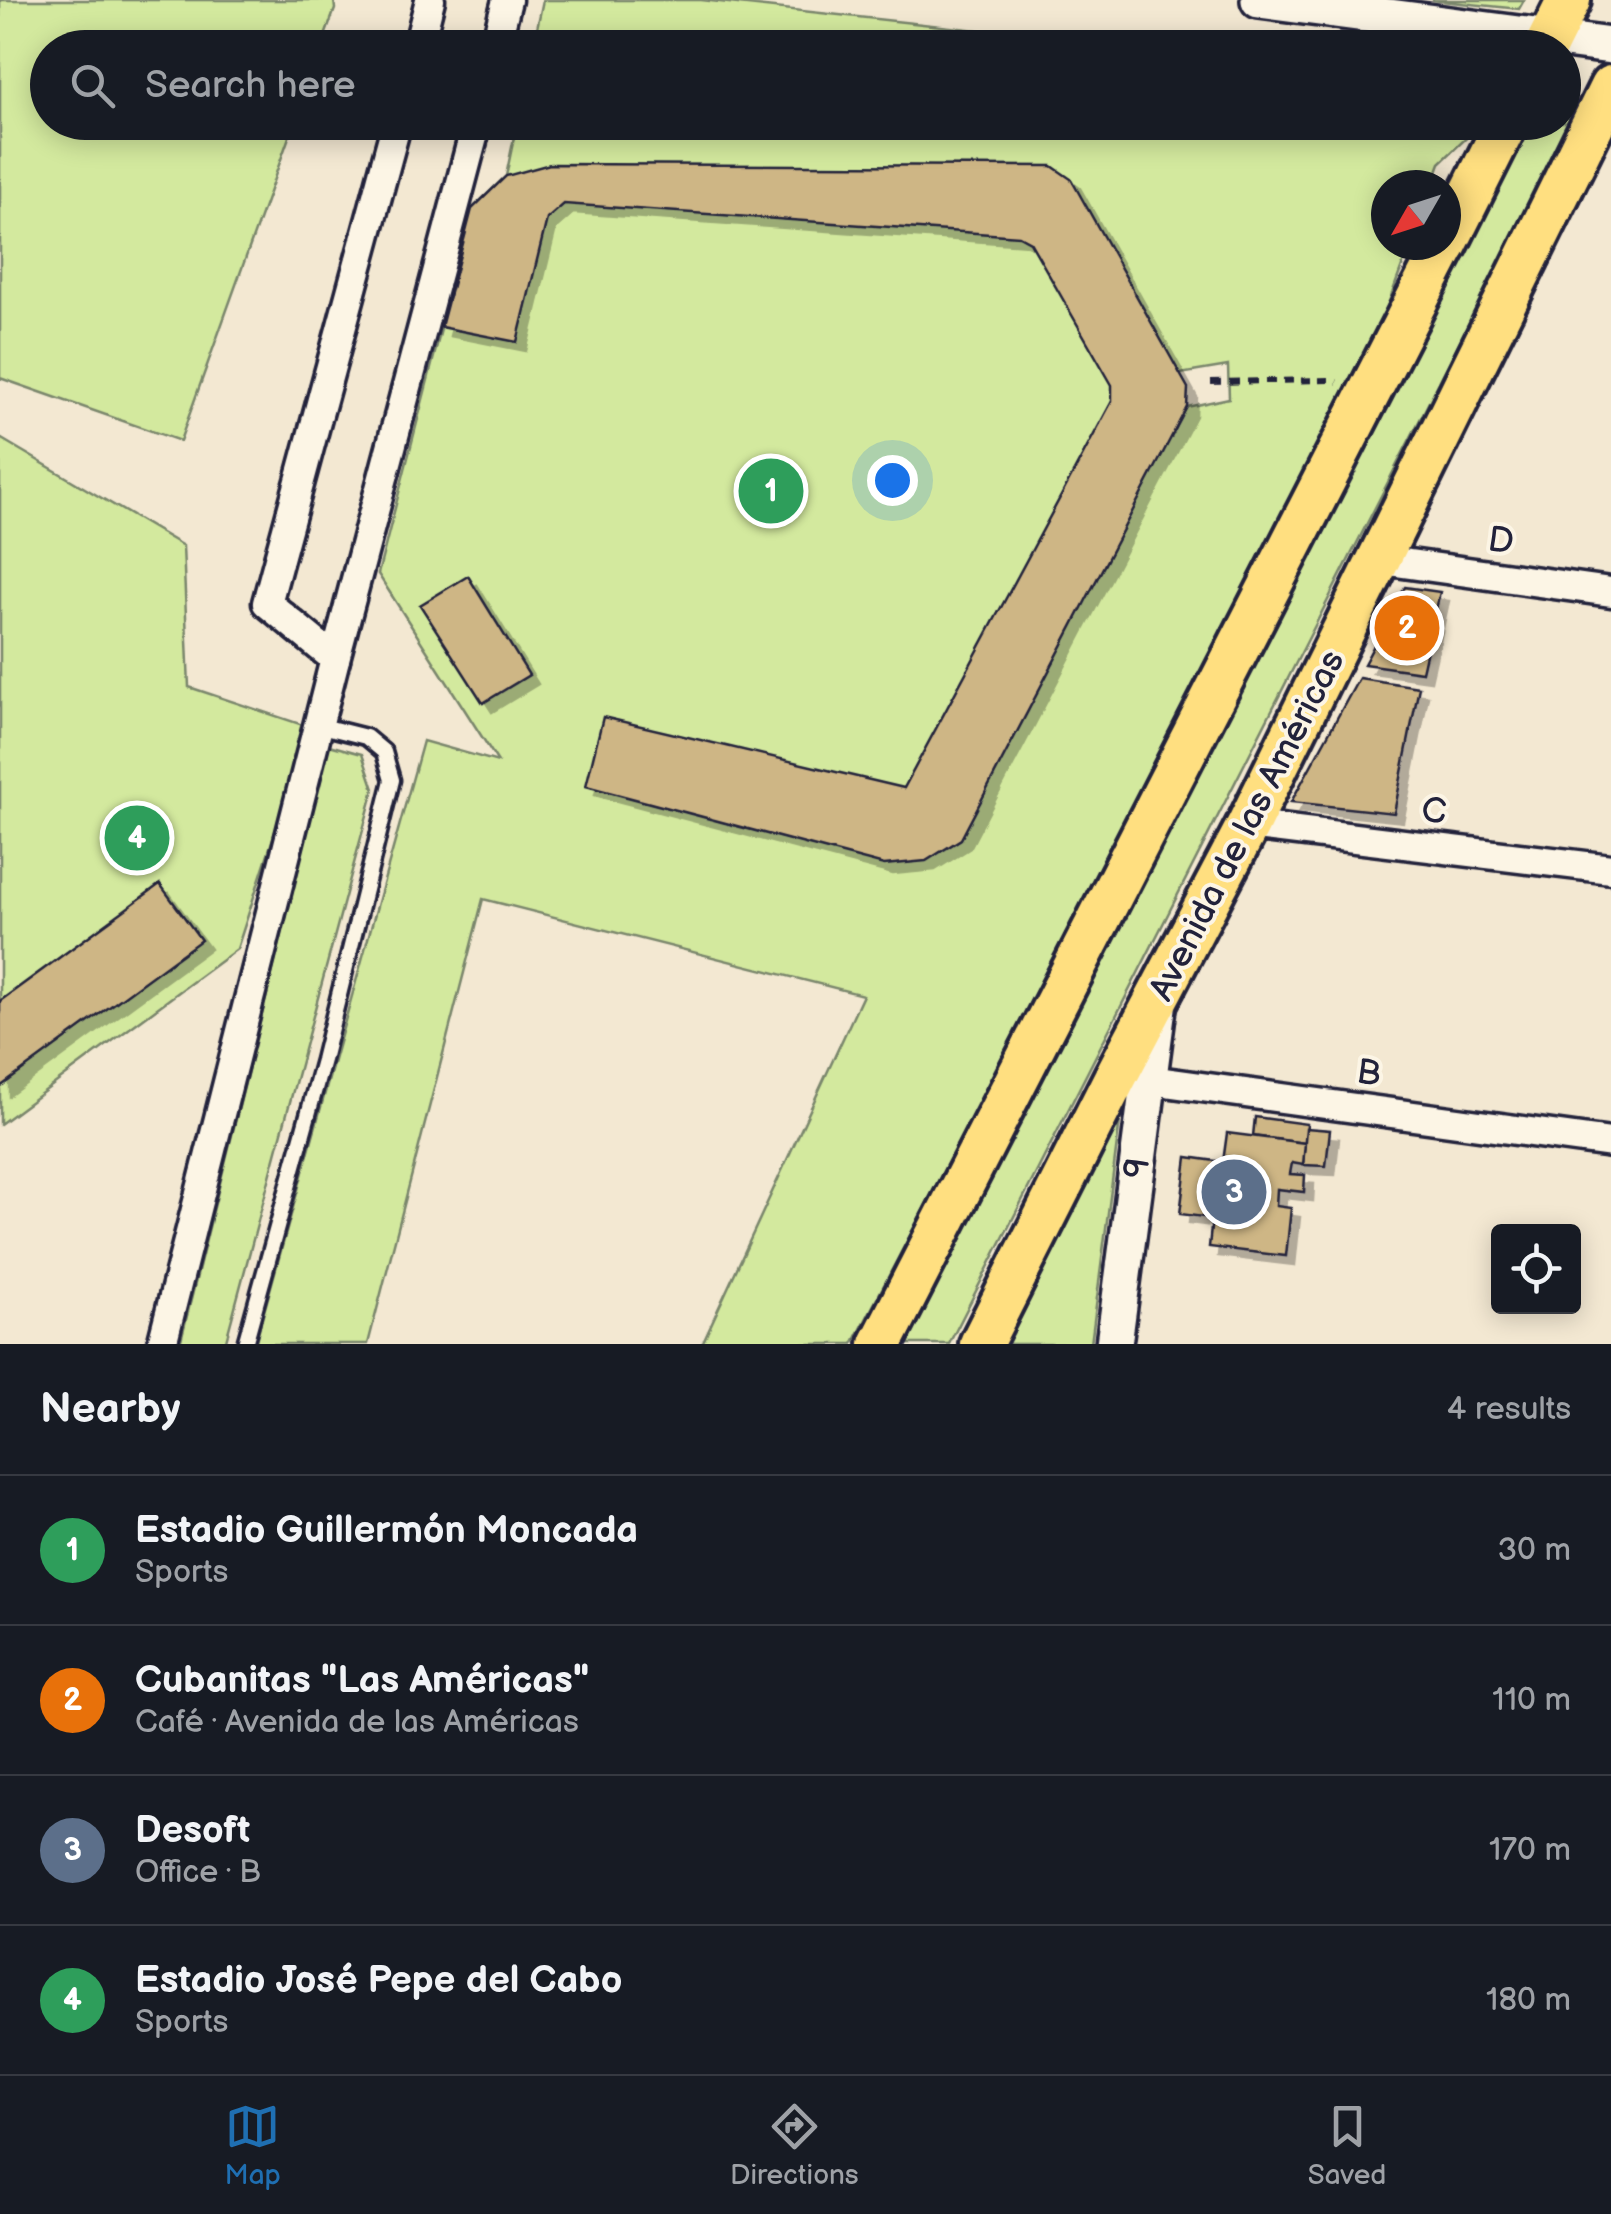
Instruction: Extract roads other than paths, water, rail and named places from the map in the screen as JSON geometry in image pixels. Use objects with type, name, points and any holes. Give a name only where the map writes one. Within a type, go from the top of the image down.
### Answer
[{"type":"main road","name":"Avenida de las Américas","points":[[981,1344],[1132,1078],[1160,993],[1380,560],[1611,87]]},
{"type":"main road","points":[[1461,214],[1498,140]]},
{"type":"main road","points":[[881,1344],[1438,260]]},
{"type":"street","points":[[422,30],[430,0]]},
{"type":"street","points":[[500,30],[507,0]]},
{"type":"street","points":[[1259,0],[1555,28]]},
{"type":"street","points":[[1581,36],[1611,46]]},
{"type":"street","points":[[336,659],[268,603],[392,140]]},
{"type":"street","points":[[162,1344],[318,726],[473,140]]},
{"type":"street","name":"D","points":[[1380,560],[1611,592]]},
{"type":"street","name":"C","points":[[1248,825],[1611,869]]},
{"type":"street","name":"B","points":[[1132,1078],[1611,1142]]},
{"type":"street","name":"9","points":[[1114,1344],[1132,1078]]},
{"type":"lane","points":[[245,1344],[323,1060],[392,780],[384,752],[366,737],[318,726]]},
{"type":"place","name":"Estadio Guillermón Moncada","points":[[771,491]]},
{"type":"place","name":"Cubanitas \"Las Américas\"","points":[[1407,628]]},
{"type":"place","name":"Estadio José Pepe del Cabo","points":[[137,838]]},
{"type":"place","name":"Desoft","points":[[1234,1192]]}]
